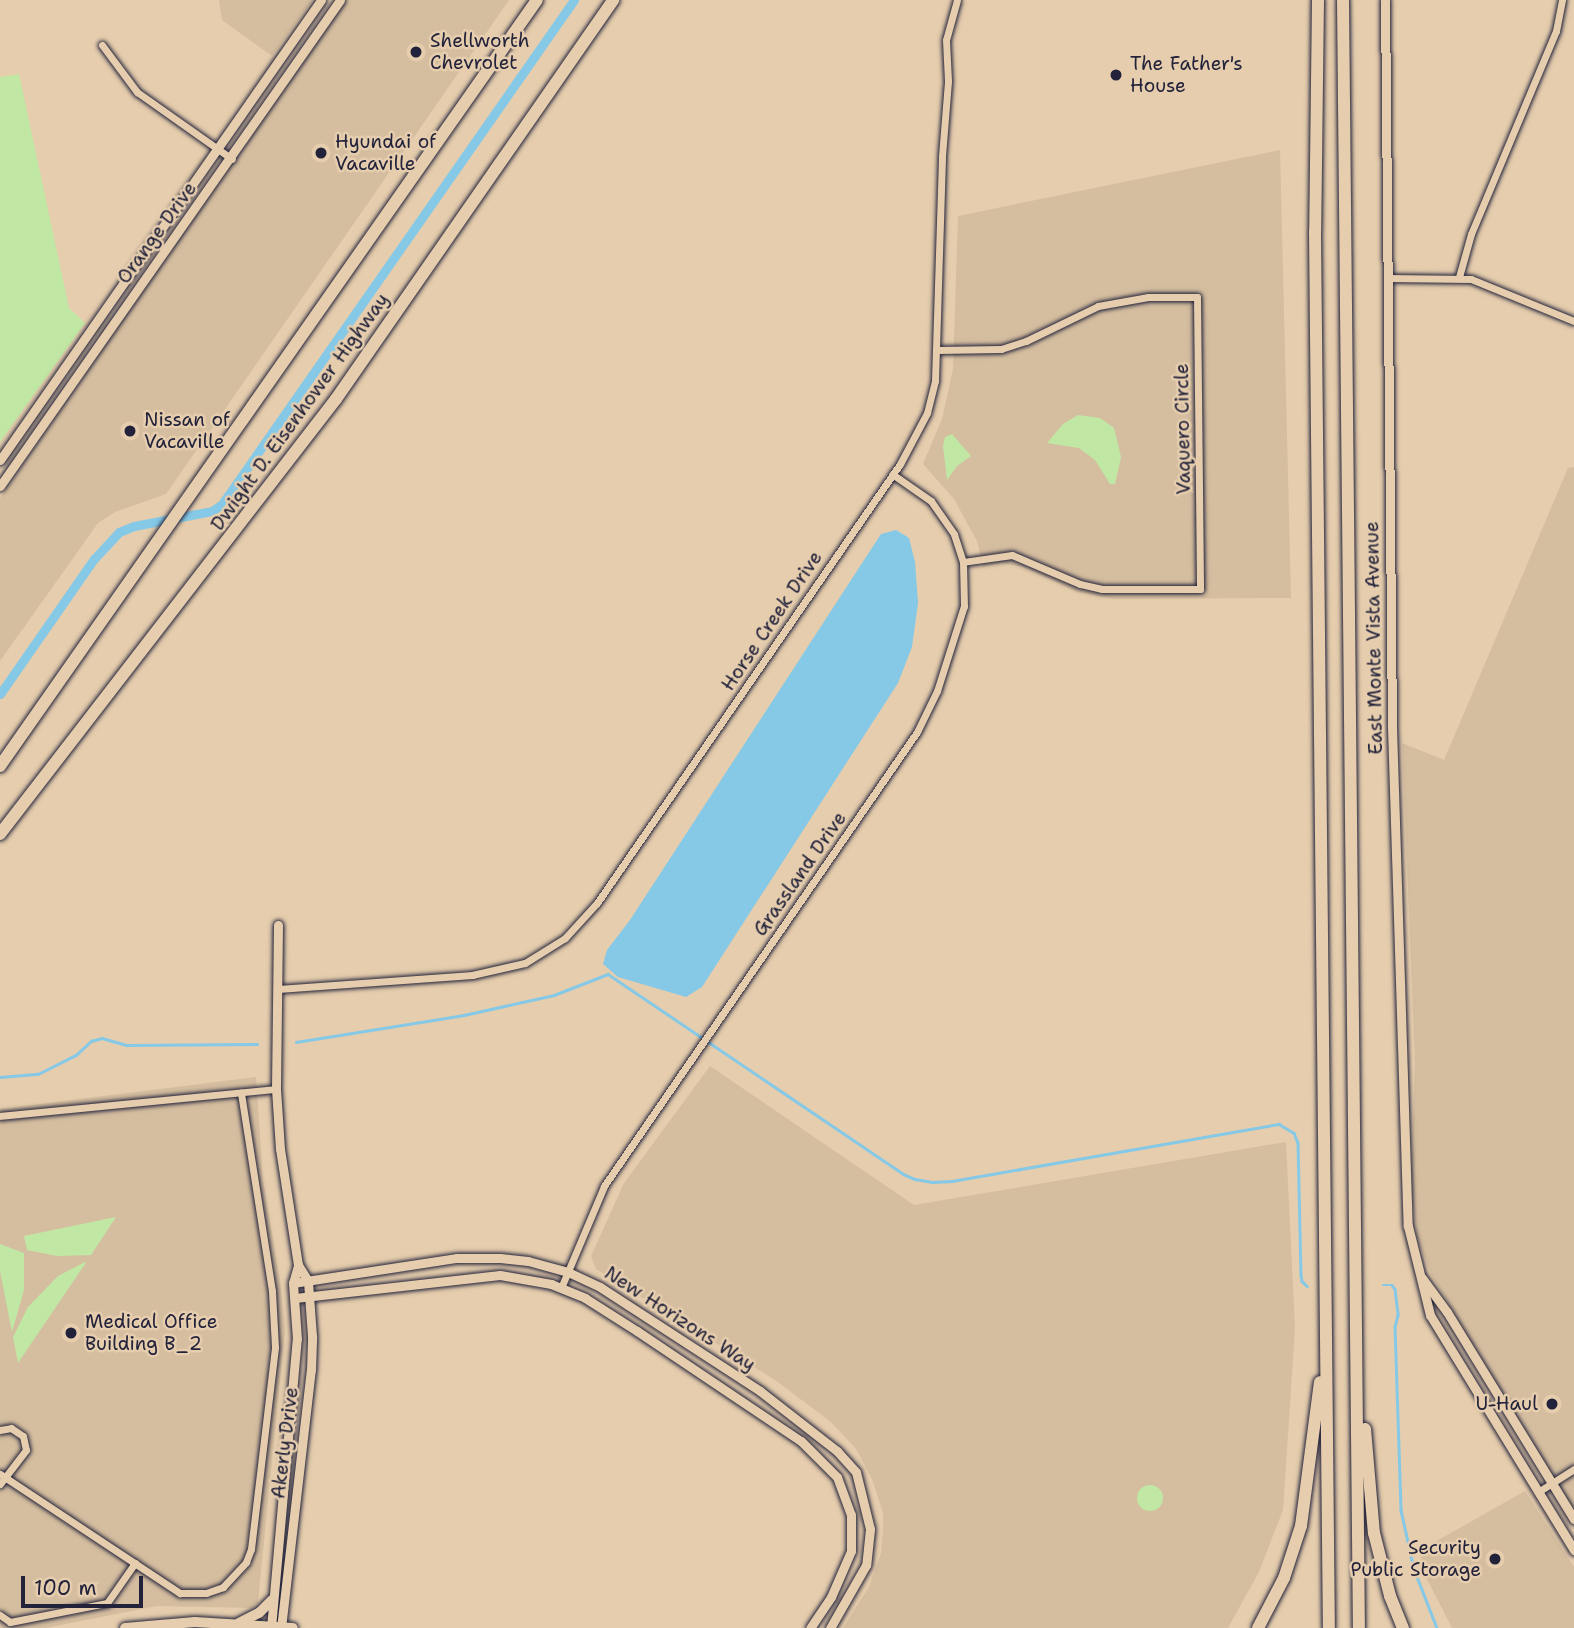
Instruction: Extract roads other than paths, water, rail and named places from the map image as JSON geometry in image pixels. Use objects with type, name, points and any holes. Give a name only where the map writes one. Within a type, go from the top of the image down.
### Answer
[{"type":"highway","name":"Dwight D. Eisenhower Highway","points":[[0,766],[537,0]]},
{"type":"highway","name":"Dwight D. Eisenhower Highway","points":[[0,834],[329,410],[613,0]]},
{"type":"highway","points":[[1318,0],[1315,232],[1329,1628]]},
{"type":"highway","points":[[1343,0],[1359,1628]]},
{"type":"highway","points":[[1356,1314],[1374,1533],[1390,1596],[1404,1628]]},
{"type":"highway","points":[[1258,1628],[1284,1578],[1301,1526],[1326,1333]]},
{"type":"main road","points":[[239,1623],[259,1613],[272,1600]]},
{"type":"main road","points":[[125,1628],[170,1623],[239,1623],[293,1628]]},
{"type":"street","name":"Orange Drive","points":[[0,460],[321,0]]},
{"type":"street","name":"Orange Drive","points":[[0,486],[232,159],[340,0]]},
{"type":"street","name":"Horse Creek Drive","points":[[278,989],[472,975],[525,963],[565,938],[597,903],[892,474],[913,443],[927,413],[935,381],[942,156],[948,81],[946,40],[957,0]]},
{"type":"street","name":"East Monte Vista Avenue","points":[[1385,0],[1394,799],[1408,1226],[1430,1315],[1574,1550]]},
{"type":"street","points":[[1459,277],[1472,234],[1556,31],[1562,0]]},
{"type":"street","points":[[103,45],[110,60],[137,92],[232,159]]},
{"type":"street","points":[[1387,278],[1459,277],[1481,282],[1574,321]]},
{"type":"street","name":"Vaquero Circle","points":[[937,350],[1001,349],[1026,341],[1098,306],[1148,297],[1197,297],[1200,589],[1102,589],[1080,584],[1012,555],[963,562]]},
{"type":"street","name":"Grassland Drive","points":[[561,1288],[604,1186],[917,732],[937,691],[964,606],[963,562],[954,534],[931,501],[892,474]]},
{"type":"street","name":"Akerly Drive","points":[[276,1627],[311,1370],[308,1281],[298,1265],[280,1149],[276,1089],[278,925]]},
{"type":"street","points":[[0,1116],[276,1089]]},
{"type":"street","points":[[0,1430],[11,1428],[23,1436],[26,1450],[2,1478],[180,1593],[206,1592],[234,1578],[251,1549],[275,1347],[272,1291],[241,1092]]},
{"type":"street","name":"New Horizons Way","points":[[293,1283],[457,1258],[528,1261],[568,1272],[600,1287],[760,1391],[837,1451],[856,1472],[870,1529],[866,1565],[830,1628]]},
{"type":"street","name":"Akerly Drive","points":[[276,1627],[272,1600],[297,1357],[293,1283],[298,1265]]},
{"type":"street","name":"East Monte Vista Avenue","points":[[1419,1274],[1447,1312],[1574,1519]]},
{"type":"street","name":"New Horizons Way","points":[[295,1298],[500,1275],[561,1288],[584,1298],[725,1388],[801,1441],[837,1477],[851,1515],[851,1551],[831,1597],[810,1628]]},
{"type":"street","points":[[1538,1492],[1574,1469]]},
{"type":"street","points":[[0,1615],[10,1622],[107,1603],[135,1563]]},
{"type":"water","points":[[896,530],[909,538],[915,562],[918,603],[912,647],[898,683],[702,987],[686,997],[618,977],[603,964],[607,950],[630,920],[881,534]]},
{"type":"waterway","points":[[0,694],[94,559],[119,532],[134,526],[212,511],[222,504],[574,0]]},
{"type":"waterway","points":[[296,1042],[464,1015],[554,995],[608,974],[903,1174],[915,1179],[952,1181],[1279,1124],[1294,1133],[1298,1143],[1301,1275],[1307,1286]]},
{"type":"waterway","points":[[0,1077],[38,1074],[76,1055],[91,1041],[102,1038],[127,1045],[257,1044]]},
{"type":"waterway","points":[[1383,1285],[1392,1285],[1395,1289],[1398,1315],[1395,1327],[1401,1510],[1414,1569],[1437,1628]]},
{"type":"place","name":"Shellworth Chevrolet","points":[[416,52]]},
{"type":"place","name":"The Father's House","points":[[1116,75]]},
{"type":"place","name":"Hyundai of Vacaville","points":[[321,153]]},
{"type":"place","name":"Nissan of Vacaville","points":[[130,431]]},
{"type":"place","name":"Medical Office Building B_2","points":[[71,1333]]},
{"type":"place","name":"U-Haul","points":[[1552,1404]]},
{"type":"place","name":"Security Public Storage","points":[[1495,1559]]}]
